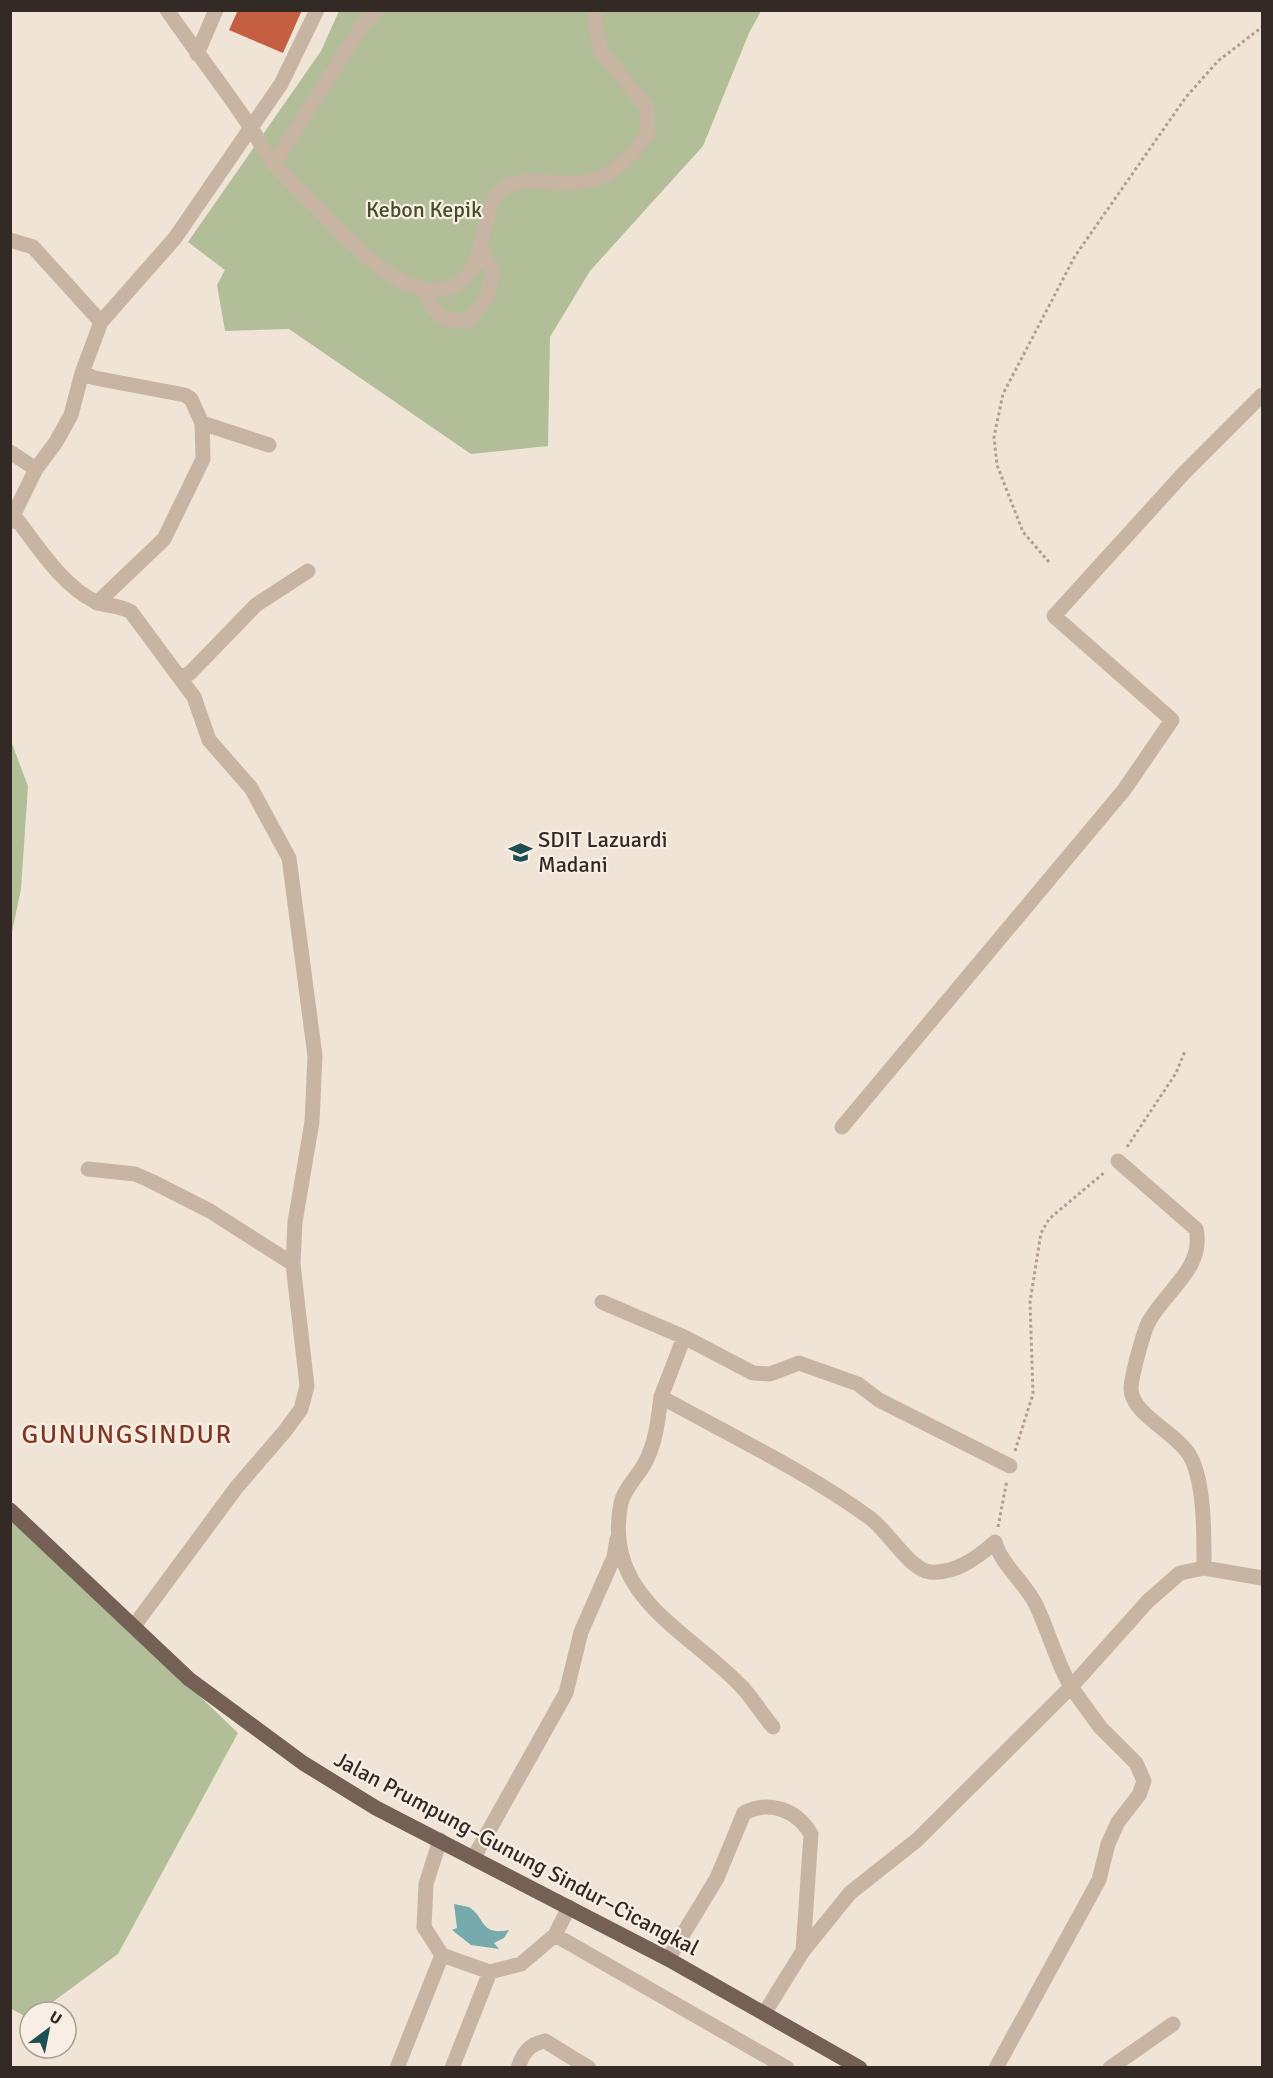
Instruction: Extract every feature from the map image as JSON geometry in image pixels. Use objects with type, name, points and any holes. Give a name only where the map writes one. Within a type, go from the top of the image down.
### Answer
[{"type":"main road","name":"Jalan Prumpung–Gunung Sindur–Cicangkal","points":[[10,1510],[189,1679],[303,1763],[376,1808],[668,1959],[860,2067]]},
{"type":"street","points":[[167,10],[250,125],[274,164],[360,252],[383,270],[423,289],[450,288],[463,281],[481,248],[493,200],[505,187],[526,180],[570,184],[598,181],[626,161],[648,134],[646,107],[600,50],[595,23],[596,10]]},
{"type":"street","points":[[197,54],[216,10]]},
{"type":"street","points":[[134,1626],[236,1488],[301,1409],[307,1386],[293,1264],[295,1222],[312,1122],[315,1056],[289,858],[251,788],[209,740],[194,697],[131,612],[120,605],[97,603],[72,586],[13,520],[36,469],[56,442],[70,415],[82,373],[101,322],[174,238],[250,125],[281,84],[316,10]]},
{"type":"street","points":[[274,164],[363,24],[376,10]]},
{"type":"street","points":[[10,240],[33,248],[101,322]]},
{"type":"street","points":[[423,289],[434,312],[453,322],[468,321],[487,297],[493,273],[481,248]]},
{"type":"street","points":[[82,373],[95,378],[185,395],[191,399],[202,423],[202,459],[164,539],[97,603]]},
{"type":"street","points":[[843,1127],[1124,790],[1172,720],[1054,616],[1184,473],[1263,395]]},
{"type":"street","points":[[202,423],[269,445]]},
{"type":"street","points":[[10,453],[36,469]]},
{"type":"street","points":[[180,678],[190,673],[256,605],[308,571]]},
{"type":"street","points":[[1118,1161],[1196,1228],[1198,1234],[1199,1241],[1192,1265],[1148,1323],[1131,1388],[1134,1404],[1181,1442],[1192,1458],[1204,1510],[1204,1569]]},
{"type":"street","points":[[88,1169],[135,1174],[151,1181],[210,1211],[293,1264]]},
{"type":"street","points":[[602,1302],[684,1337],[753,1372],[770,1374],[799,1363],[858,1384],[879,1400],[1010,1466]]},
{"type":"street","points":[[474,1857],[566,1693],[581,1632],[614,1557],[622,1500],[645,1463],[656,1437],[661,1397],[684,1337]]},
{"type":"street","points":[[661,1397],[832,1491],[876,1522],[919,1568],[930,1572],[952,1570],[979,1557],[995,1542],[998,1553],[1026,1585],[1037,1606],[1059,1667],[1071,1687],[1100,1727],[1136,1763],[1144,1781],[1139,1795],[1118,1822],[1108,1844],[1100,1880],[996,2067]]},
{"type":"street","points":[[617,1539],[633,1584],[652,1610],[742,1687],[773,1727]]},
{"type":"street","points":[[765,2012],[803,1951],[850,1893],[917,1840],[1071,1687],[1148,1601],[1180,1573],[1204,1569],[1263,1578]]},
{"type":"street","points":[[668,1959],[717,1878],[744,1813],[755,1807],[779,1807],[804,1822],[811,1833],[803,1951]]},
{"type":"street","points":[[440,1840],[426,1884],[424,1927],[442,1955],[490,1972],[521,1964],[555,1935],[569,1907]]},
{"type":"street","points":[[555,1935],[788,2067]]},
{"type":"street","points":[[397,2067],[442,1955]]},
{"type":"street","points":[[452,2067],[490,1972]]},
{"type":"street","points":[[1110,2067],[1173,2024]]},
{"type":"street","points":[[518,2067],[522,2056],[533,2044],[545,2041],[589,2067]]},
{"type":"path","points":[[1049,562],[1023,532],[997,465],[994,437],[1003,394],[1075,256],[1186,97],[1218,61],[1263,27]]},
{"type":"path","points":[[995,1542],[1010,1466],[1033,1394],[1030,1302],[1041,1233],[1049,1219],[1118,1161],[1176,1073],[1185,1051]]},
{"type":"green space","name":"Kebon Kepik","points":[[339,11],[761,11],[749,33],[703,146],[590,271],[550,337],[548,446],[471,454],[289,329],[225,331],[217,285],[225,270],[188,242],[321,51]]},
{"type":"green space","points":[[11,741],[28,786],[21,889],[11,937]]},
{"type":"green space","points":[[10,1514],[238,1733],[118,1954],[55,2000],[18,2000],[18,2012],[10,2008]]},
{"type":"water","points":[[454,1904],[469,1907],[488,1928],[500,1931],[509,1930],[504,1938],[494,1943],[499,1949],[471,1945],[452,1930],[457,1928]]},
{"type":"building","points":[[238,10],[302,10],[283,53],[229,30]]},
{"type":"place","name":"SDIT Lazuardi Madani","points":[[520,852]]},
{"type":"district","name":"GUNUNGSINDUR","points":[[127,1434]]}]
